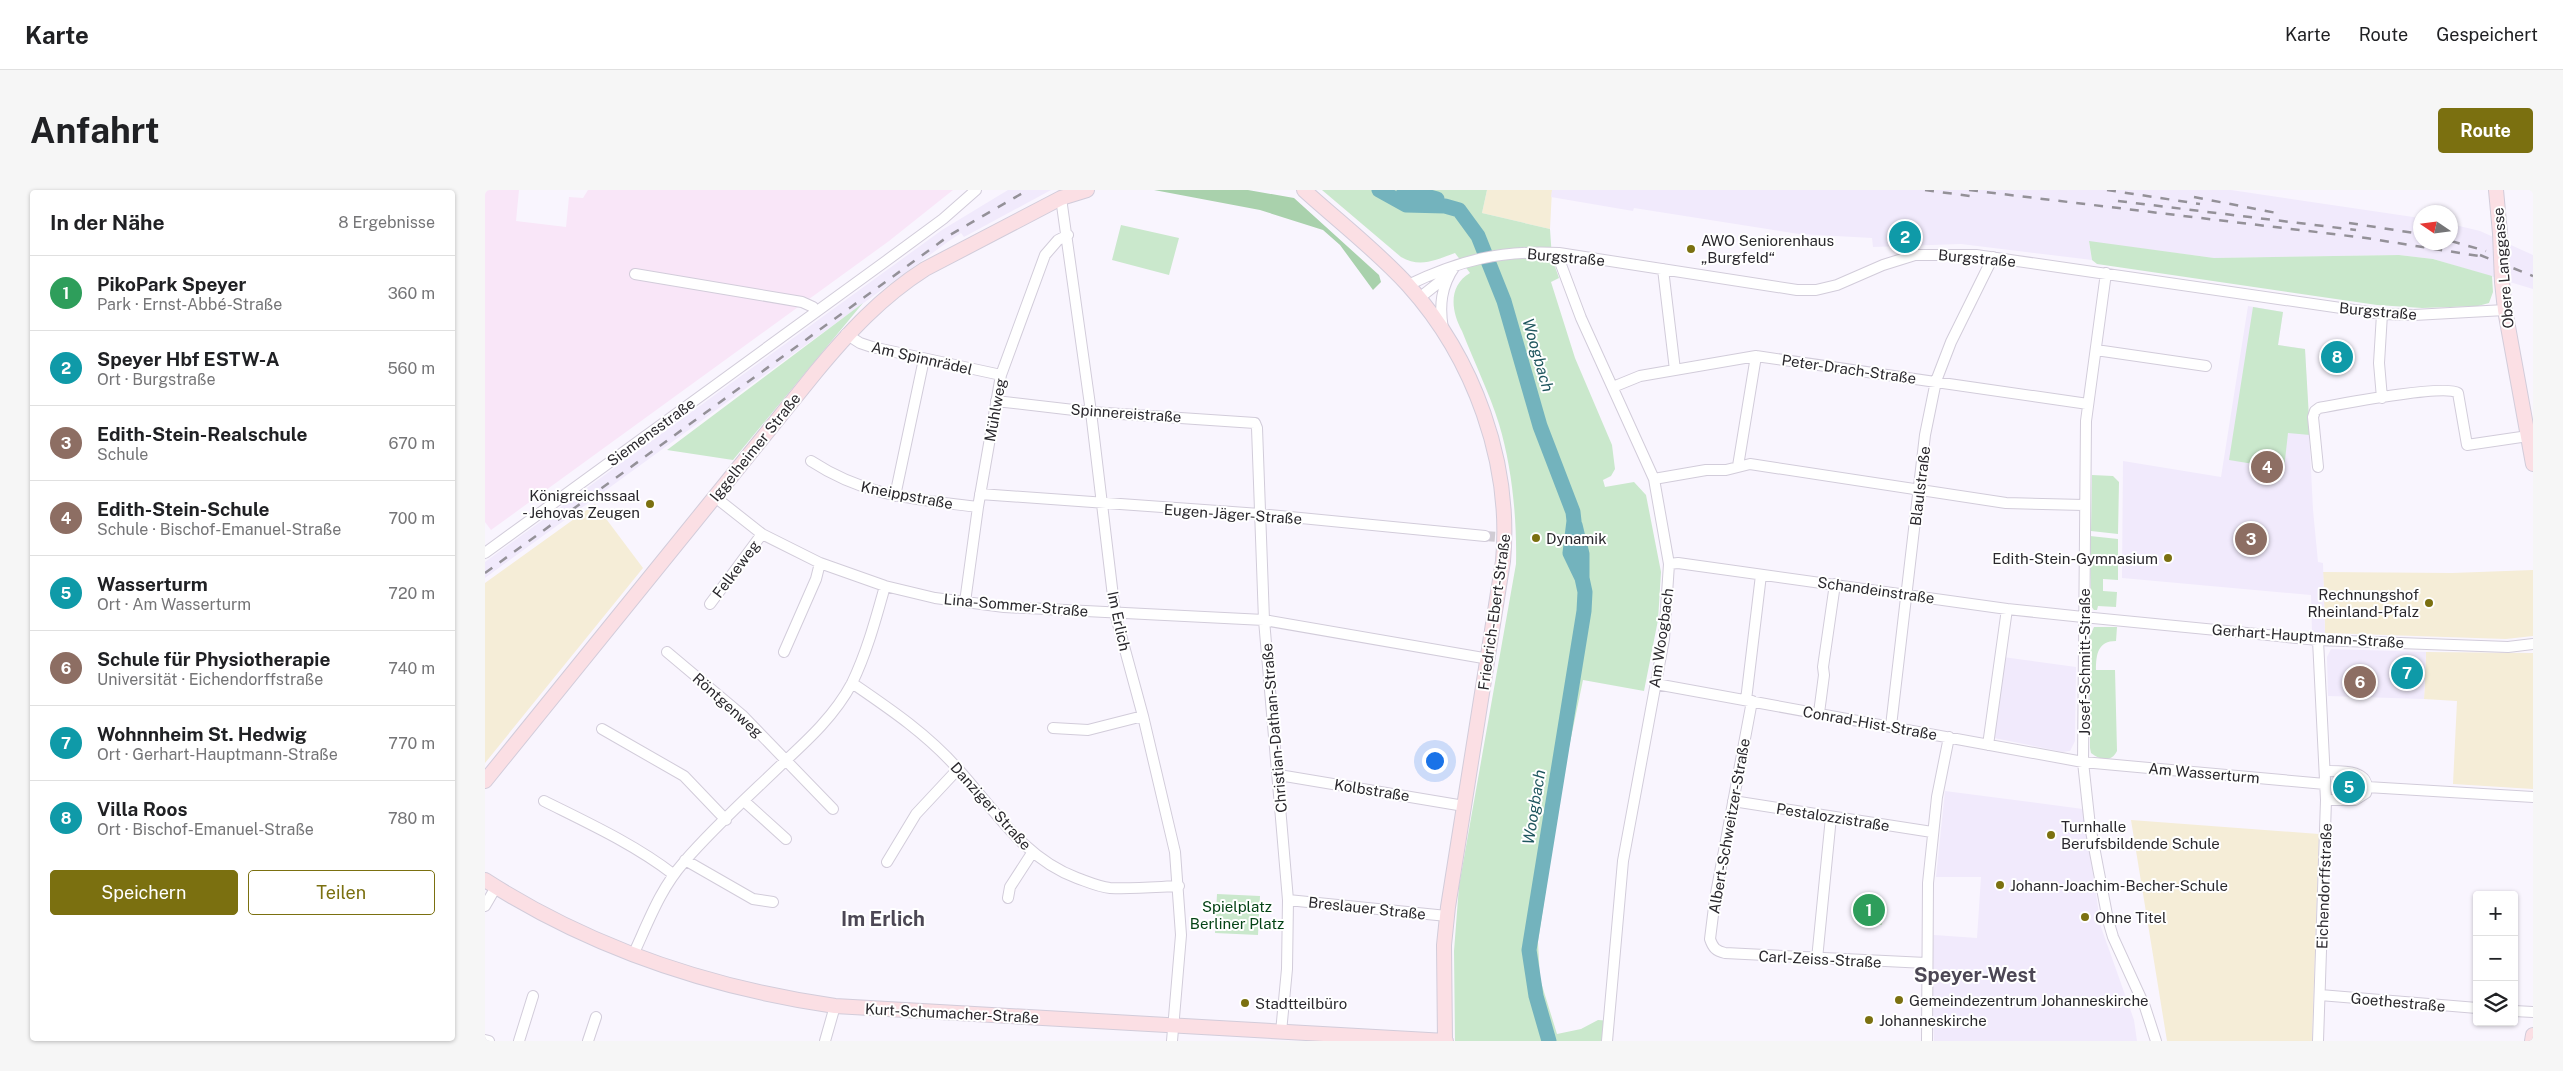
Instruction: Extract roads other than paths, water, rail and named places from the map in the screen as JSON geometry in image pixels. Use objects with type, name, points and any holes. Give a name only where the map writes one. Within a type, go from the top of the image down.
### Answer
[{"type":"main road","name":"Iggelheimer Straße","points":[[485,781],[846,334],[882,300],[912,277],[1061,198],[1087,190]]},
{"type":"main road","name":"Friedrich-Ebert-Straße","points":[[1304,190],[1408,285],[1445,336],[1467,373],[1489,430],[1502,497],[1501,537],[1489,659],[1447,916],[1444,945],[1445,1041]]},
{"type":"main road","name":"Obere Langgasse","points":[[2496,190],[2501,233],[2505,310],[2533,464]]},
{"type":"main road","name":"Kurt-Schumacher-Straße","points":[[491,883],[582,933],[633,955],[687,974],[748,991],[835,1006],[1281,1032],[1361,1039],[1445,1041]]},
{"type":"main road","points":[[2532,1041],[2533,1035]]},
{"type":"street","name":"Siemensstraße","points":[[485,553],[943,219],[976,190]]},
{"type":"street","name":"Im Erlich","points":[[1061,198],[1068,235],[1115,613],[1143,716],[1175,852],[1179,886],[1181,935],[1173,1041]]},
{"type":"street","name":"Mühlweg","points":[[965,602],[980,494],[1001,374],[1045,255],[1058,240],[1068,235]]},
{"type":"street","name":"Burgstraße","points":[[1408,285],[1440,269],[1456,268],[1495,254],[1533,252],[1559,253],[1765,286],[1816,290],[1837,285],[1883,265],[1915,255],[1953,254],[1993,257],[2383,314],[2414,315],[2505,310]]},
{"type":"street","name":"Am Woogbach","points":[[1559,253],[1559,262],[1581,318],[1654,478],[1669,564],[1666,623],[1623,861],[1607,1041]]},
{"type":"street","name":"Blaulstraße","points":[[1891,726],[1925,435],[1936,381],[1951,342],[1993,257]]},
{"type":"street","points":[[1445,336],[1441,298],[1456,268]]},
{"type":"street","name":"Burgstraße","points":[[1418,299],[1456,268]]},
{"type":"street","points":[[1663,269],[1675,370]]},
{"type":"street","name":"Josef-Schmitt-Straße","points":[[2106,273],[2088,404],[2084,505],[2083,762],[2090,826],[2108,920],[2113,937],[2145,1007],[2156,1041]]},
{"type":"street","points":[[635,274],[802,302],[809,304],[816,312]]},
{"type":"street","points":[[2382,398],[2379,363],[2383,314]]},
{"type":"street","name":"Am Spinnrädel","points":[[846,334],[860,343],[924,359],[1001,374]]},
{"type":"street","points":[[2096,350],[2206,366]]},
{"type":"street","points":[[1738,466],[1756,356]]},
{"type":"street","name":"Peter-Drach-Straße","points":[[1613,387],[1640,376],[1756,356],[2088,404]]},
{"type":"street","points":[[895,496],[924,359]]},
{"type":"street","points":[[2318,467],[2313,417],[2315,411],[2319,408],[2382,398],[2440,390],[2455,391],[2458,393],[2467,445],[2527,436]]},
{"type":"street","name":"Spinnereistraße","points":[[996,401],[1091,412],[1255,423]]},
{"type":"street","name":"Christian-Dathan-Straße","points":[[1255,423],[1257,428],[1261,514],[1264,620],[1279,775],[1288,900],[1287,969],[1281,1032]]},
{"type":"street","name":"Kneippstraße","points":[[811,461],[853,485],[895,496],[978,507]]},
{"type":"street","points":[[1654,478],[1706,470],[1726,470],[1750,464],[2012,504],[2084,505]]},
{"type":"street","name":"Eugen-Jäger-Straße","points":[[980,494],[1103,505],[1261,514],[1485,536]]},
{"type":"street","name":"Lina-Sommer-Straße","points":[[715,497],[762,534],[820,563],[885,586],[965,602],[1115,613],[1264,620],[1489,659]]},
{"type":"street","name":"Felkeweg","points":[[710,604],[762,534]]},
{"type":"street","points":[[784,652],[816,579],[820,563]]},
{"type":"street","name":"Schandeinstraße","points":[[1669,564],[1678,563],[2007,609],[2083,617]]},
{"type":"street","name":"Albert-Schweitzer-Straße","points":[[1715,950],[1710,939],[1711,927],[1749,700],[1761,575]]},
{"type":"street","points":[[1819,713],[1824,675],[1823,666],[1835,584]]},
{"type":"street","points":[[633,955],[657,903],[673,874],[744,801],[822,726],[852,683],[869,639],[885,586]]},
{"type":"street","points":[[1988,745],[2007,609]]},
{"type":"street","name":"Gerhart-Hauptmann-Straße","points":[[2083,617],[2319,640],[2508,647],[2533,644]]},
{"type":"street","name":"Eichendorffstraße","points":[[2318,1041],[2326,800],[2319,640]]},
{"type":"street","name":"Röntgenweg","points":[[667,652],[742,715],[833,809]]},
{"type":"street","name":"Danziger Straße","points":[[852,683],[915,727],[958,769],[996,816],[1033,853],[1069,875],[1097,885],[1125,888],[1179,886]]},
{"type":"street","name":"Conrad-Hist-Straße","points":[[1656,684],[2083,762]]},
{"type":"street","points":[[1053,728],[1088,730],[1143,716]]},
{"type":"street","points":[[602,729],[684,776],[726,820]]},
{"type":"street","points":[[1927,1041],[1927,883],[1932,832],[1949,738]]},
{"type":"street","name":"Am Wasserturm","points":[[2083,762],[2325,784]]},
{"type":"street","points":[[887,862],[916,814],[958,769]]},
{"type":"street","points":[[2325,771],[2353,772],[2363,777],[2367,787],[2366,792],[2355,800],[2326,800]]},
{"type":"street","name":"Kolbstraße","points":[[1279,775],[1464,806]]},
{"type":"street","points":[[2367,787],[2533,797]]},
{"type":"street","points":[[544,801],[628,844],[673,874]]},
{"type":"street","points":[[744,801],[786,839]]},
{"type":"street","name":"Pestalozzistraße","points":[[1733,801],[1932,832]]},
{"type":"street","points":[[1817,959],[1831,817]]},
{"type":"street","points":[[1008,898],[1010,888],[1033,853]]},
{"type":"street","points":[[685,860],[753,899],[773,902]]},
{"type":"street","points":[[485,906],[491,883]]},
{"type":"street","name":"Breslauer Straße","points":[[1288,900],[1447,916]]},
{"type":"street","name":"Carl-Zeiss-Straße","points":[[1715,950],[1725,953],[1817,959],[1926,963]]},
{"type":"street","name":"Goethestraße","points":[[2320,995],[2473,1008]]},
{"type":"street","points":[[519,1041],[533,996]]},
{"type":"street","points":[[825,1041],[835,1006]]},
{"type":"street","points":[[2518,1011],[2533,1012]]},
{"type":"street","points":[[588,1041],[596,1017]]},
{"type":"waterway","name":"Woogbach","points":[[1379,190],[1406,205],[1445,206],[1459,210],[1478,236],[1504,301],[1540,426],[1573,512],[1574,521],[1570,553],[1582,578],[1585,592],[1584,611],[1529,950],[1536,996],[1549,1041]]},
{"type":"waterway","name":"Woogbach","points":[[1404,190],[1437,199]]},
{"type":"waterway","name":"Woogbach","points":[[1575,525],[1582,554],[1582,578]]},
{"type":"tunnel","points":[[1485,536],[1498,537]]},
{"type":"railway","points":[[485,573],[950,235],[1028,190]]},
{"type":"railway","points":[[1925,190],[1977,197]]},
{"type":"railway","points":[[1969,190],[2366,238],[2485,257]]},
{"type":"railway","points":[[2107,190],[2200,204]]},
{"type":"railway","points":[[2194,197],[2282,214]]},
{"type":"railway","points":[[2118,201],[2356,230]]},
{"type":"railway","points":[[2349,223],[2413,233]]},
{"type":"railway","points":[[2458,243],[2486,251]]},
{"type":"railway","points":[[2480,255],[2533,276]]},
{"type":"place","name":"Speyer Hbf ESTW-A","points":[[1905,237]]},
{"type":"place","name":"AWO Seniorenhaus „Burgfeld“","points":[[1691,249]]},
{"type":"place","name":"Villa Roos","points":[[2337,357]]},
{"type":"place","name":"Edith-Stein-Schule","points":[[2267,467]]},
{"type":"place","name":"Königreichssaal - Jehovas Zeugen","points":[[650,504]]},
{"type":"place","name":"Dynamik","points":[[1536,538]]},
{"type":"place","name":"Edith-Stein-Realschule","points":[[2251,539]]},
{"type":"place","name":"Edith-Stein-Gymnasium","points":[[2168,558]]},
{"type":"place","name":"Rechnungshof Rheinland-Pfalz","points":[[2429,603]]},
{"type":"place","name":"Wohnnheim St. Hedwig","points":[[2407,673]]},
{"type":"place","name":"Schule für Physiotherapie","points":[[2360,682]]},
{"type":"place","name":"Wasserturm","points":[[2349,787]]},
{"type":"place","name":"Turnhalle Berufsbildende Schule","points":[[2051,835]]},
{"type":"place","name":"Johann-Joachim-Becher-Schule","points":[[2000,885]]},
{"type":"place","name":"PikoPark Speyer","points":[[1869,910]]},
{"type":"place","name":"Ohne Titel","points":[[2085,917]]},
{"type":"place","name":"Gemeindezentrum Johanneskirche","points":[[1899,1000]]},
{"type":"place","name":"Stadtteilbüro","points":[[1245,1003]]},
{"type":"place","name":"Johanneskirche","points":[[1869,1020]]},
{"type":"district","name":"Im Erlich","points":[[883,919]]},
{"type":"district","name":"Speyer-West","points":[[1975,975]]},
{"type":"park label","name":"Spielplatz Berliner Platz","points":[[1237,914]]}]
